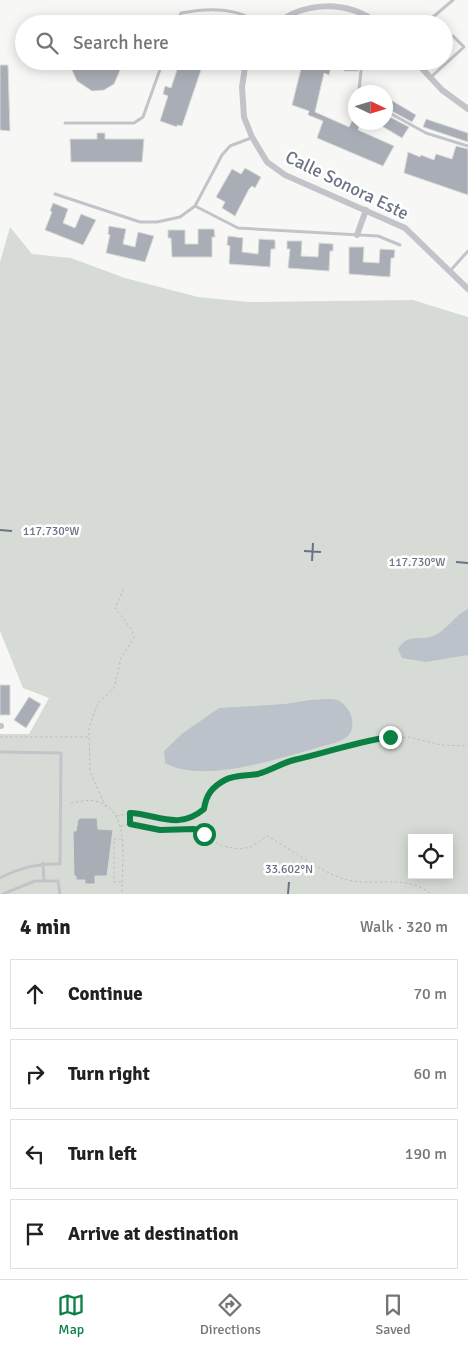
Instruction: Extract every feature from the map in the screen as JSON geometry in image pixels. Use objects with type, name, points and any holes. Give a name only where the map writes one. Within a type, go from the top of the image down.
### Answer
[{"type":"street","points":[[290,15],[300,9],[324,4],[348,7],[362,15]]},
{"type":"street","name":"Calle Sonora Este","points":[[245,70],[242,87],[244,117],[252,138],[267,162],[285,175],[406,228],[468,289]]},
{"type":"street","points":[[423,70],[442,90],[468,109]]},
{"type":"street","points":[[357,235],[366,210]]},
{"type":"lane","points":[[434,15],[453,0]]},
{"type":"lane","points":[[180,15],[181,13],[200,9],[239,15]]},
{"type":"lane","points":[[453,36],[464,47],[453,57]]},
{"type":"lane","points":[[65,123],[134,123],[143,117],[160,70]]},
{"type":"lane","points":[[360,85],[361,70]]},
{"type":"lane","points":[[431,78],[440,70]]},
{"type":"lane","points":[[393,116],[426,133],[468,146]]},
{"type":"lane","points":[[55,194],[140,222],[157,222],[180,217],[195,206],[222,154],[230,146],[252,138]]},
{"type":"lane","points":[[195,206],[238,228],[386,238],[400,245]]},
{"type":"lane","points":[[450,271],[468,251]]},
{"type":"lane","points":[[0,752],[61,753],[60,864],[43,864],[19,868],[0,878]]},
{"type":"lane","points":[[43,864],[44,881]]},
{"type":"lane","points":[[3,894],[35,881],[58,881],[60,894]]},
{"type":"path","points":[[106,807],[90,772],[88,737],[92,716],[98,703],[114,688],[122,658],[134,638],[132,630],[115,608],[124,588]]},
{"type":"path","points":[[116,816],[130,813],[171,821],[194,817],[204,809],[206,798],[214,786],[227,778],[259,774],[293,760],[348,747],[364,740],[409,736],[441,745],[468,746]]},
{"type":"path","points":[[0,737],[88,737]]},
{"type":"path","points":[[71,803],[95,801],[114,811],[121,826],[122,894]]},
{"type":"path","points":[[130,813],[130,824]]},
{"type":"path","points":[[121,826],[130,824],[160,830],[194,829],[222,846],[239,849],[251,847],[267,836],[287,850],[341,878],[368,883],[395,880],[406,882],[431,894]]},
{"type":"path","points":[[121,882],[114,882],[114,839],[122,839]]},
{"type":"shaded area","points":[[10,227],[32,254],[71,258],[125,278],[198,297],[248,302],[413,300],[468,317],[468,894],[0,894],[0,734],[29,734],[49,698],[23,688],[0,631],[0,262]]},
{"type":"shaded area","points":[[468,609],[468,655],[426,662],[402,658],[398,650],[405,641],[438,634]]},
{"type":"shaded area","points":[[334,699],[346,706],[352,721],[351,732],[348,736],[335,743],[249,766],[225,770],[203,771],[183,769],[165,763],[164,751],[183,733],[219,708],[285,704]]},
{"type":"building","points":[[0,65],[8,65],[10,131],[0,130]]},
{"type":"building","points":[[72,70],[120,70],[114,84],[104,90],[92,91],[77,81]]},
{"type":"building","points":[[177,70],[201,70],[182,126],[177,125],[177,127],[160,121],[168,96],[163,94],[165,86],[171,88]]},
{"type":"building","points":[[301,70],[330,70],[329,75],[324,73],[315,112],[348,127],[348,130],[358,130],[394,146],[383,166],[317,138],[323,121],[308,115],[309,111],[292,105]]},
{"type":"building","points":[[393,101],[416,115],[412,122],[393,112]]},
{"type":"building","points":[[393,119],[409,127],[402,138],[388,130],[393,130]]},
{"type":"building","points":[[426,119],[468,133],[468,142],[423,127]]},
{"type":"building","points":[[97,133],[105,133],[105,139],[144,139],[142,162],[71,162],[70,139],[97,139]]},
{"type":"building","points":[[456,146],[468,149],[468,195],[404,173],[408,152],[434,160],[436,154],[452,159]]},
{"type":"building","points":[[245,168],[261,177],[255,188],[252,186],[249,189],[235,216],[222,208],[225,202],[216,197],[232,169],[241,174]]},
{"type":"building","points":[[53,203],[68,209],[63,223],[75,228],[81,214],[96,220],[83,245],[45,230],[52,212],[50,211]]},
{"type":"building","points":[[109,226],[126,229],[123,244],[135,247],[138,232],[154,236],[145,262],[106,253],[110,235],[108,234]]},
{"type":"building","points":[[198,229],[214,229],[215,237],[212,237],[212,257],[172,257],[171,238],[168,238],[168,230],[185,230],[185,244],[198,244]]},
{"type":"building","points":[[228,236],[243,238],[242,252],[258,254],[259,239],[275,240],[275,249],[271,249],[270,267],[229,264],[230,246],[227,245]]},
{"type":"building","points":[[287,241],[302,241],[301,256],[318,257],[319,243],[333,244],[333,251],[330,251],[329,271],[288,268],[290,249],[287,249]]},
{"type":"building","points":[[349,247],[364,247],[363,262],[379,263],[380,249],[395,250],[394,258],[391,258],[390,277],[349,274]]},
{"type":"building","points":[[0,685],[10,685],[10,715],[0,715]]},
{"type":"building","points":[[29,697],[41,704],[26,728],[14,720]]},
{"type":"building","points":[[80,818],[97,818],[98,829],[113,830],[107,876],[95,876],[95,884],[85,884],[85,880],[76,880],[76,876],[74,876],[73,831],[76,831]]},
{"type":"route","points":[[204,834],[194,829],[170,831],[149,829],[130,824],[130,813],[171,821],[194,817],[204,809],[206,798],[214,786],[227,778],[259,774],[293,760],[348,747],[364,740],[390,737]]}]
